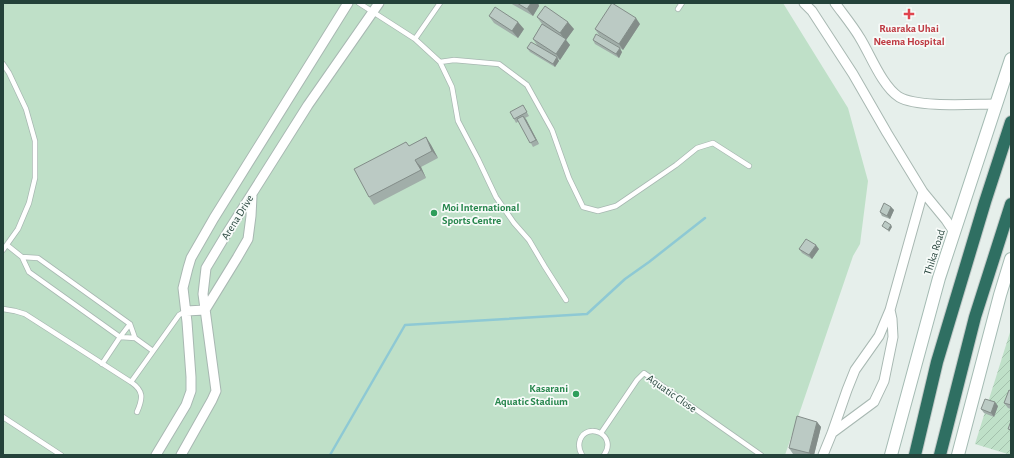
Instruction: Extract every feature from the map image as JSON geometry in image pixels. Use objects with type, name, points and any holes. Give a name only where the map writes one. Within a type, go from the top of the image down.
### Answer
[{"type":"highway","points":[[915,455],[936,362],[1011,122]]},
{"type":"highway","points":[[940,455],[975,317],[1011,204]]},
{"type":"main road","name":"Thika Road","points":[[891,455],[939,278],[1011,59]]},
{"type":"main road","points":[[958,455],[1000,295],[1011,259]]},
{"type":"street","name":"Arena Drive","points":[[156,455],[186,405],[191,391],[186,311],[183,288],[191,258],[214,218],[348,3]]},
{"type":"street","name":"Arena Drive","points":[[181,455],[216,391],[203,294],[206,268],[308,105],[379,3]]},
{"type":"street","points":[[804,3],[812,11],[853,74],[887,133],[924,192],[954,232]]},
{"type":"street","points":[[835,3],[860,37],[878,71],[891,90],[898,96],[909,101],[932,104],[996,104]]},
{"type":"street","points":[[823,455],[855,370],[879,336],[890,310],[924,192]]},
{"type":"street","points":[[186,311],[205,310],[238,258],[248,239],[252,194]]},
{"type":"street","points":[[832,433],[874,402],[884,381],[893,337],[890,310]]},
{"type":"lane","points":[[359,3],[415,39],[440,62],[452,87],[458,121],[496,197],[514,223],[529,240],[566,300]]},
{"type":"lane","points":[[415,39],[440,3]]},
{"type":"lane","points":[[678,9],[682,3]]},
{"type":"lane","points":[[440,62],[454,60],[499,64],[527,85],[552,130],[569,178],[583,207],[598,211],[616,206],[676,165],[697,148],[713,143],[749,166]]},
{"type":"lane","points":[[3,64],[9,73],[26,109],[35,141],[35,178],[29,203],[18,229],[3,250]]},
{"type":"lane","points":[[7,245],[22,257],[29,272],[120,337],[135,338],[153,351]]},
{"type":"lane","points":[[22,257],[38,258],[130,324],[135,338]]},
{"type":"lane","points":[[3,309],[24,314],[135,385],[141,394],[142,400],[137,412]]},
{"type":"lane","points":[[131,382],[179,315],[186,311]]},
{"type":"lane","points":[[102,364],[130,324]]},
{"type":"lane","name":"Aquatic Close","points":[[601,433],[637,380],[644,373],[761,455]]},
{"type":"lane","points":[[3,416],[61,455]]},
{"type":"lane","points":[[582,455],[578,446],[579,441],[585,433],[590,431],[601,433],[606,438],[608,447],[606,454]]},
{"type":"green space","name":"Moi International Sports Centre","points":[[3,3],[783,3],[848,108],[868,181],[860,244],[853,256],[785,455],[3,455]]},
{"type":"green space","points":[[1011,329],[1011,455],[975,444]]},
{"type":"building","points":[[517,3],[531,3],[527,9]]},
{"type":"building","points":[[612,3],[636,18],[619,44],[595,29]]},
{"type":"building","points":[[545,6],[568,22],[560,33],[537,17]]},
{"type":"building","points":[[495,7],[518,22],[512,31],[489,16]]},
{"type":"building","points":[[542,24],[566,39],[556,54],[533,39]]},
{"type":"building","points":[[596,34],[620,48],[616,54],[593,40]]},
{"type":"building","points":[[531,42],[557,57],[553,64],[527,48]]},
{"type":"building","points":[[523,105],[527,112],[514,119],[510,112]]},
{"type":"building","points":[[523,116],[536,140],[530,143],[517,119]]},
{"type":"building","points":[[426,137],[432,151],[415,160],[421,170],[369,197],[354,169],[406,142],[409,146]]},
{"type":"building","points":[[884,203],[891,207],[887,216],[880,212]]},
{"type":"building","points":[[885,221],[891,225],[888,230],[882,226]]},
{"type":"building","points":[[806,239],[816,245],[809,255],[799,249]]},
{"type":"building","points":[[1009,390],[1011,391],[1011,405],[1004,403]]},
{"type":"building","points":[[985,399],[995,402],[991,413],[981,409]]},
{"type":"building","points":[[797,416],[817,422],[809,453],[789,448]]},
{"type":"building","points":[[1011,421],[1011,430],[1008,429]]},
{"type":"waterway","points":[[330,455],[405,325],[587,314],[625,279],[705,218]]},
{"type":"place","name":"Ruaraka Uhai Neema Hospital","points":[[909,14]]},
{"type":"place","name":"Moi International Sports Centre","points":[[434,213]]},
{"type":"place","name":"Kasarani Aquatic Stadium","points":[[576,394]]}]
